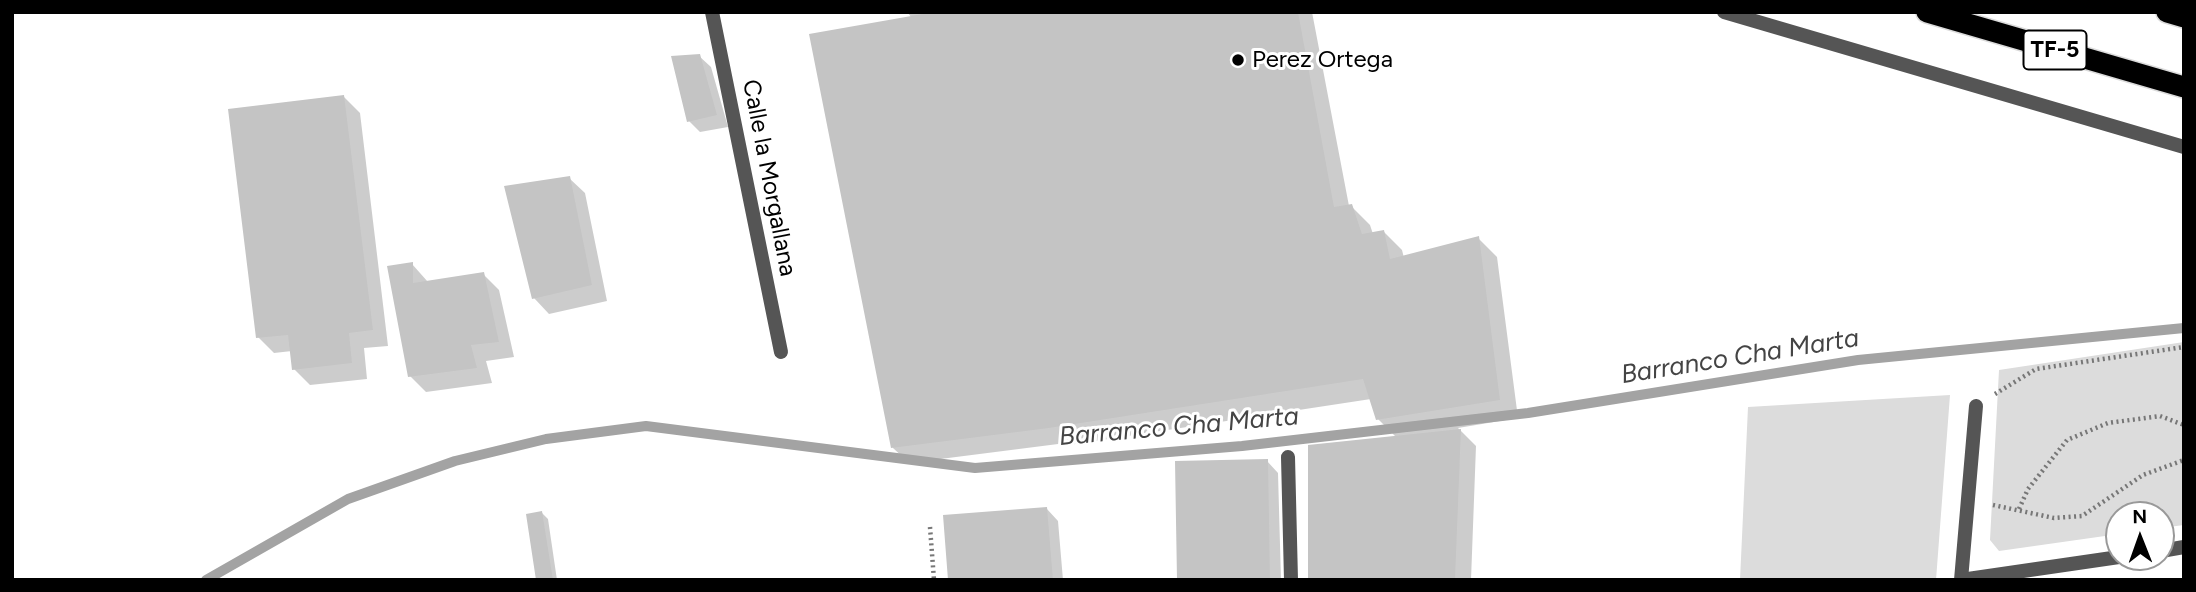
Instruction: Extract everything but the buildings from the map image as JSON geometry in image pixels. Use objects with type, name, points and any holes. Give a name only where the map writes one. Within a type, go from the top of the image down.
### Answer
[{"type":"highway","name":"TF-5","points":[[1927,12],[2184,88]]},
{"type":"highway","points":[[2167,12],[2184,17]]},
{"type":"street","name":"Calle la Morgallana","points":[[712,12],[781,352]]},
{"type":"street","points":[[1724,12],[2184,147]]},
{"type":"street","points":[[1976,406],[1961,580],[2105,559]]},
{"type":"street","points":[[1288,457],[1291,580]]},
{"type":"path","points":[[1976,406],[2035,369],[2184,346]]},
{"type":"path","points":[[2019,509],[2028,489],[2067,439],[2108,423],[2160,416],[2184,425]]},
{"type":"path","points":[[1968,501],[2054,518],[2082,516],[2143,475],[2184,460]]},
{"type":"path","points":[[930,527],[934,580]]},
{"type":"shaded area","points":[[2184,342],[2184,525],[2175,526],[2175,501],[2105,501],[2105,536],[1999,551],[1990,540],[1999,370]]},
{"type":"shaded area","points":[[1950,395],[1936,580],[1740,580],[1748,407]]},
{"type":"waterway","name":"Barranco Cha Marta","points":[[206,580],[348,499],[455,461],[546,439],[646,426],[975,468],[1242,446],[1528,413],[1858,360],[2184,328]]},
{"type":"place","name":"Perez Ortega","points":[[1238,60]]}]
